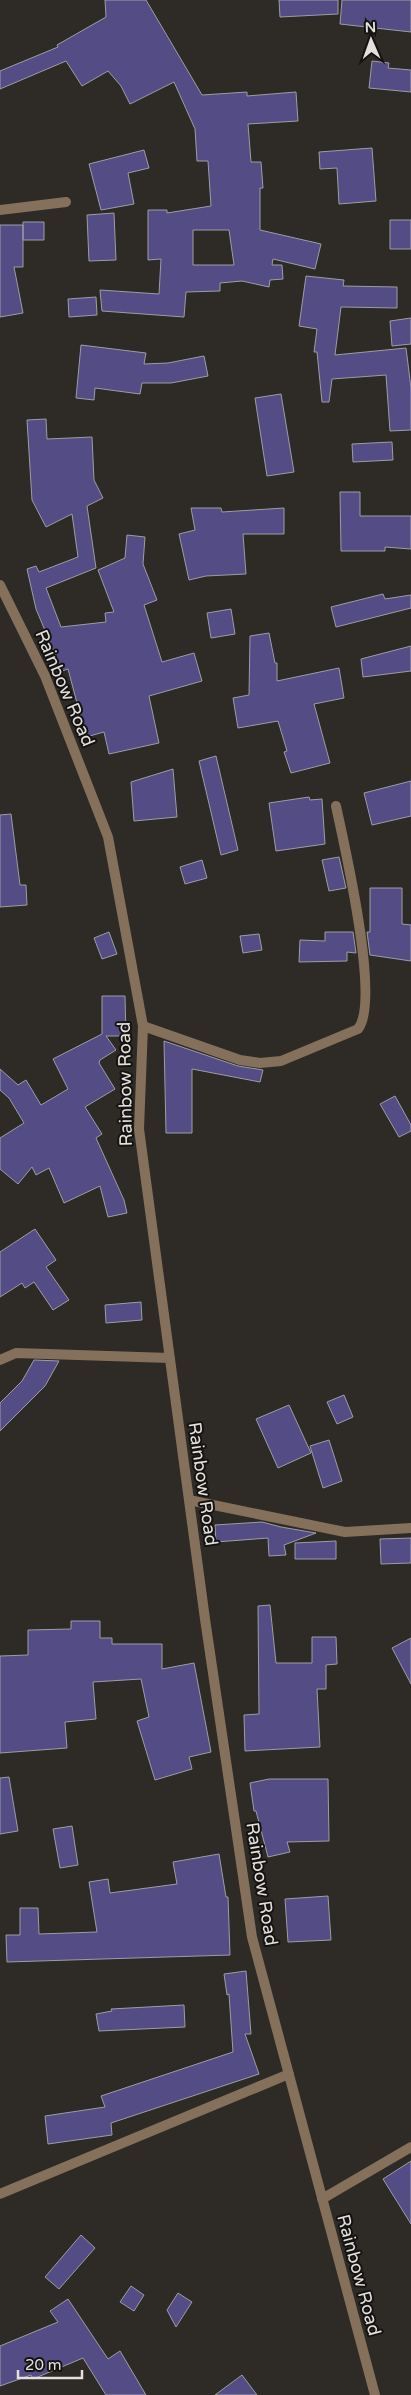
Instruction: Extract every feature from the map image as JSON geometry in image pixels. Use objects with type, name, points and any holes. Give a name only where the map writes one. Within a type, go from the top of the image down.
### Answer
[{"type":"street","points":[[0,210],[66,202]]},
{"type":"street","name":"Rainbow Road","points":[[0,585],[45,676],[108,837],[143,1026],[139,1129],[189,1500],[252,1937],[375,2395]]},
{"type":"street","points":[[143,1026],[240,1060],[260,1064],[281,1061],[358,1029],[363,1022],[364,1014],[363,962],[356,898],[336,806]]},
{"type":"street","points":[[0,1360],[16,1353],[170,1358]]},
{"type":"street","points":[[189,1500],[345,1532],[411,1528]]},
{"type":"street","points":[[0,2194],[289,2074]]},
{"type":"street","points":[[322,2199],[411,2147]]},
{"type":"building","points":[[105,0],[146,0],[202,95],[247,92],[247,96],[296,92],[298,121],[248,124],[251,162],[261,162],[263,188],[260,188],[260,230],[321,244],[315,269],[273,259],[272,265],[282,265],[283,279],[270,280],[269,287],[242,281],[220,283],[220,291],[186,292],[184,317],[102,311],[100,290],[159,294],[161,259],[148,260],[148,210],[167,210],[167,213],[211,206],[208,161],[197,161],[195,129],[174,82],[130,104],[121,86],[108,71],[82,86],[66,61],[0,89],[0,71],[58,47],[57,45],[106,17]],"holes":[[[193,230],[229,230],[234,265],[193,265]]]},
{"type":"building","points":[[279,0],[338,0],[338,14],[280,17]]},
{"type":"building","points":[[342,0],[411,0],[411,32],[340,24]]},
{"type":"building","points":[[372,61],[389,63],[388,68],[411,70],[411,92],[369,88]]},
{"type":"building","points":[[372,148],[376,201],[339,204],[337,168],[320,169],[319,152]]},
{"type":"building","points":[[144,150],[149,168],[128,173],[134,204],[101,210],[89,164]]},
{"type":"building","points":[[114,213],[116,260],[89,261],[87,215]]},
{"type":"building","points":[[390,220],[411,220],[411,249],[390,249]]},
{"type":"building","points":[[23,222],[44,222],[44,240],[23,240]]},
{"type":"building","points":[[0,225],[23,225],[23,267],[14,267],[23,313],[0,317]]},
{"type":"building","points":[[306,276],[344,280],[343,286],[397,287],[397,308],[341,307],[335,355],[406,348],[411,388],[411,430],[390,431],[386,375],[332,379],[329,402],[322,402],[317,352],[314,352],[317,329],[299,326]]},
{"type":"building","points":[[96,297],[97,315],[69,317],[68,299]]},
{"type":"building","points":[[411,318],[411,344],[392,346],[390,321]]},
{"type":"building","points":[[81,345],[146,353],[144,364],[168,363],[204,356],[208,376],[171,383],[142,383],[140,394],[95,388],[94,400],[76,398]]},
{"type":"building","points":[[281,394],[294,472],[267,476],[255,398]]},
{"type":"building","points":[[46,419],[47,439],[92,437],[94,480],[103,498],[87,506],[96,568],[46,588],[61,627],[106,622],[105,613],[114,612],[98,570],[125,558],[127,535],[145,537],[143,564],[157,600],[144,605],[162,662],[194,653],[202,681],[149,696],[159,743],[109,754],[104,732],[86,737],[68,669],[62,671],[36,609],[27,569],[36,566],[39,572],[78,557],[72,514],[46,527],[32,500],[27,420]]},
{"type":"building","points":[[392,442],[393,460],[353,462],[352,444]]},
{"type":"building","points":[[340,492],[360,492],[360,516],[411,516],[411,549],[385,547],[385,551],[341,551]]},
{"type":"building","points":[[191,508],[221,508],[222,512],[284,508],[284,534],[243,534],[246,574],[206,576],[189,580],[179,534],[195,530]]},
{"type":"building","points":[[383,594],[385,599],[411,595],[411,608],[336,627],[331,607]]},
{"type":"building","points":[[231,609],[235,634],[211,638],[207,613]]},
{"type":"building","points":[[269,633],[275,663],[277,663],[277,681],[339,668],[344,698],[314,704],[330,763],[291,773],[284,752],[287,751],[278,721],[238,728],[233,698],[249,695],[250,636]]},
{"type":"building","points":[[411,646],[411,671],[363,677],[361,659]]},
{"type":"building","points":[[216,756],[238,850],[221,855],[199,761]]},
{"type":"building","points":[[173,769],[177,817],[134,821],[131,782]]},
{"type":"building","points":[[411,781],[411,816],[372,825],[364,793]]},
{"type":"building","points":[[309,797],[310,800],[322,799],[325,844],[276,851],[269,803]]},
{"type":"building","points":[[11,814],[20,885],[26,885],[27,905],[0,907],[0,815]]},
{"type":"building","points":[[339,857],[346,888],[329,891],[322,860]]},
{"type":"building","points":[[202,860],[207,878],[185,884],[180,867]]},
{"type":"building","points":[[370,888],[402,888],[402,924],[411,925],[411,961],[370,955],[367,932],[370,932]]},
{"type":"building","points":[[109,932],[117,954],[102,959],[94,938]]},
{"type":"building","points":[[325,932],[353,932],[356,953],[347,952],[347,961],[299,962],[300,940],[325,941]]},
{"type":"building","points":[[259,934],[262,950],[243,953],[240,936]]},
{"type":"building","points":[[102,996],[125,996],[126,1036],[106,1036],[116,1050],[100,1060],[99,1063],[115,1089],[85,1107],[102,1134],[96,1138],[124,1200],[127,1213],[108,1217],[100,1186],[64,1203],[49,1168],[36,1175],[32,1167],[18,1184],[0,1169],[0,1138],[24,1123],[9,1098],[0,1090],[0,1069],[18,1085],[26,1080],[41,1105],[68,1089],[53,1059],[102,1034]]},
{"type":"building","points":[[164,1041],[238,1066],[263,1070],[260,1082],[192,1069],[192,1133],[166,1133]]},
{"type":"building","points":[[395,1096],[411,1125],[411,1131],[399,1137],[380,1104]]},
{"type":"building","points":[[35,1229],[56,1260],[46,1267],[69,1300],[53,1310],[34,1282],[25,1288],[22,1283],[0,1297],[0,1252]]},
{"type":"building","points":[[141,1302],[142,1320],[106,1323],[105,1305]]},
{"type":"building","points":[[34,1360],[59,1361],[45,1386],[0,1431],[0,1403],[22,1381]]},
{"type":"building","points":[[344,1395],[353,1417],[337,1424],[327,1402]]},
{"type":"building","points":[[289,1405],[311,1453],[278,1468],[256,1419]]},
{"type":"building","points":[[329,1440],[342,1481],[323,1488],[310,1446]]},
{"type":"building","points":[[262,1522],[316,1533],[284,1545],[286,1555],[269,1556],[268,1538],[216,1542],[215,1525]]},
{"type":"building","points":[[411,1538],[411,1563],[381,1564],[380,1539]]},
{"type":"building","points":[[336,1541],[336,1559],[295,1559],[295,1543]]},
{"type":"building","points":[[270,1605],[276,1663],[312,1663],[312,1637],[336,1637],[337,1664],[326,1665],[326,1689],[317,1689],[320,1747],[245,1751],[244,1715],[259,1714],[258,1606]]},
{"type":"building","points":[[71,1621],[100,1621],[100,1638],[112,1638],[112,1644],[162,1644],[162,1669],[194,1663],[211,1752],[189,1757],[192,1769],[155,1780],[137,1721],[149,1717],[141,1679],[93,1682],[96,1719],[65,1722],[67,1748],[0,1753],[0,1656],[28,1655],[28,1630],[71,1629]]},
{"type":"building","points":[[411,1638],[411,1684],[392,1648]]},
{"type":"building","points":[[9,1777],[18,1831],[0,1834],[0,1778]]},
{"type":"building","points":[[269,1779],[328,1779],[329,1841],[287,1842],[290,1852],[268,1857],[256,1811],[254,1811],[250,1783]]},
{"type":"building","points":[[72,1826],[78,1865],[60,1868],[53,1829]]},
{"type":"building","points":[[219,1854],[226,1897],[228,1897],[230,1955],[7,1962],[6,1935],[20,1935],[20,1908],[38,1908],[39,1934],[97,1932],[89,1882],[108,1879],[110,1893],[177,1884],[173,1862]]},
{"type":"building","points":[[328,1896],[331,1940],[288,1942],[285,1899]]},
{"type":"building","points":[[246,1971],[251,2034],[245,2034],[259,2074],[111,2123],[112,2135],[48,2144],[45,2116],[105,2107],[101,2096],[233,2052],[229,1994],[227,1995],[224,1974]]},
{"type":"building","points":[[184,2005],[185,2027],[99,2031],[96,2014],[112,2011],[111,2009]]},
{"type":"building","points":[[411,2161],[411,2224],[383,2179]]},
{"type":"building","points":[[81,2235],[95,2248],[59,2289],[45,2277]]},
{"type":"building","points":[[131,2286],[144,2295],[134,2311],[120,2302]]},
{"type":"building","points":[[178,2293],[192,2302],[176,2327],[167,2310]]},
{"type":"building","points":[[68,2299],[108,2359],[120,2351],[146,2395],[106,2395],[83,2358],[33,2379],[31,2375],[0,2386],[0,2346],[58,2322],[50,2311]]},
{"type":"building","points":[[242,2375],[257,2395],[215,2395]]}]
